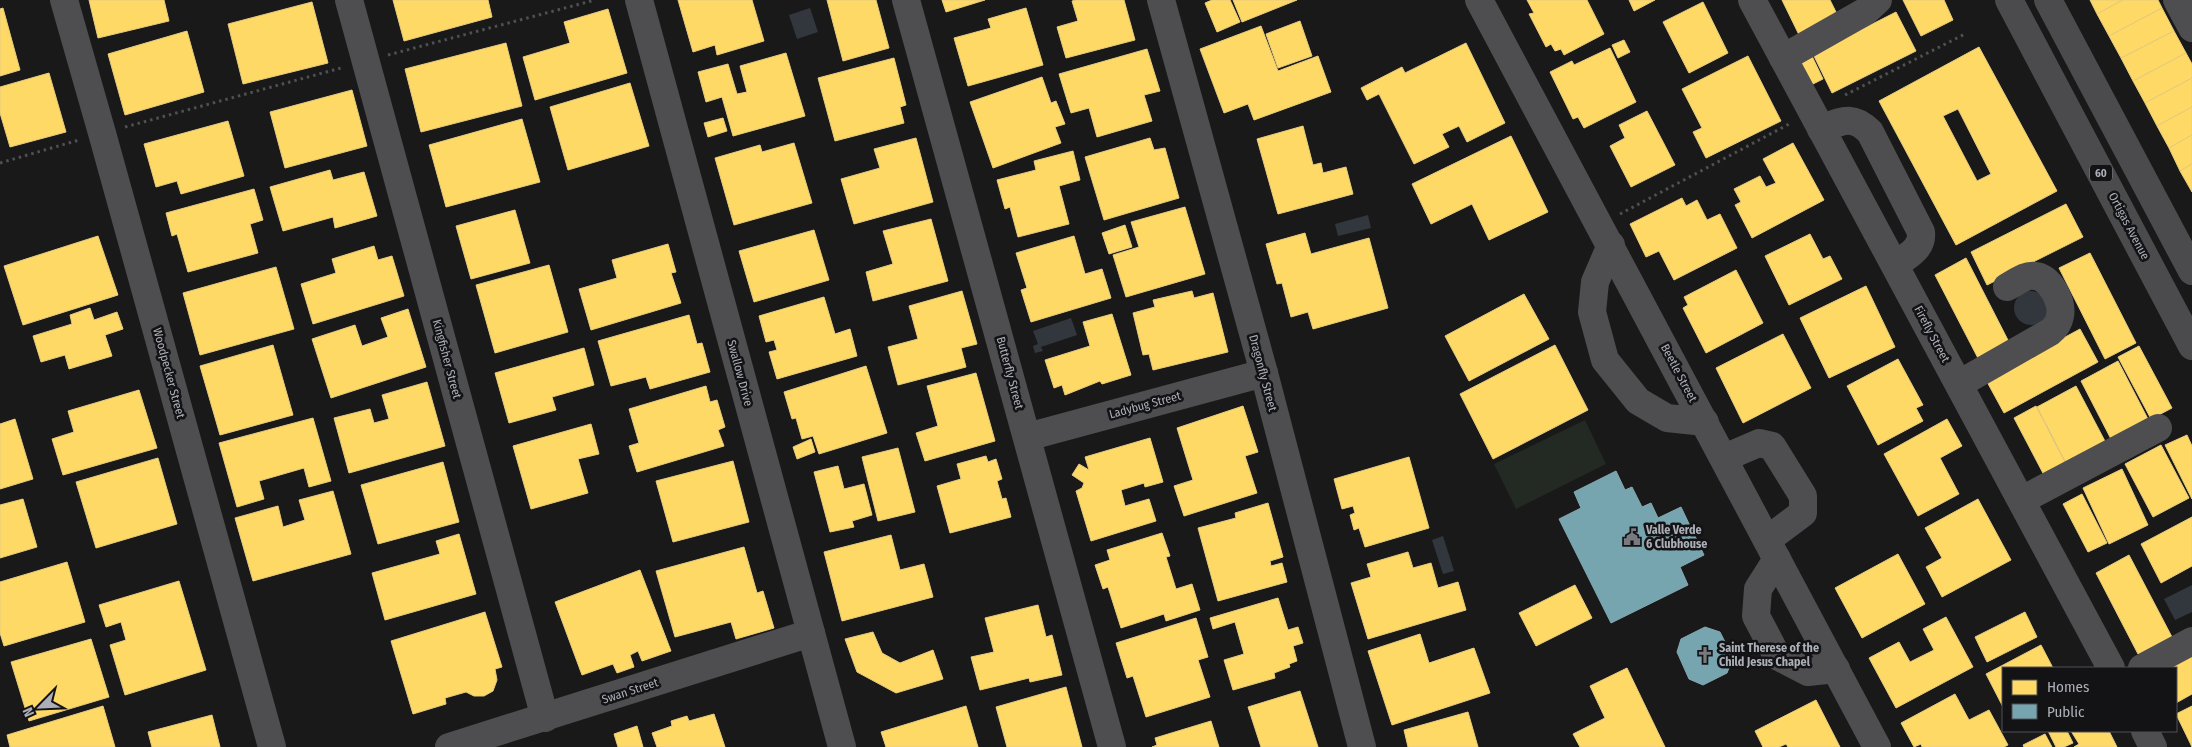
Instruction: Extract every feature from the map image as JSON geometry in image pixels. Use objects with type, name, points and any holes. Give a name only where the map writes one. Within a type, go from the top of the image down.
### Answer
[{"type":"main road","name":"Ortigas Avenue","points":[[2009,0],[2192,346]]},
{"type":"main road","points":[[2048,0],[2192,271]]},
{"type":"street","name":"Woodpecker Street","points":[[64,0],[272,747]]},
{"type":"street","name":"Kingfisher Street","points":[[349,0],[545,718]]},
{"type":"street","name":"Swallow Drive","points":[[639,0],[842,747]]},
{"type":"street","name":"Butterfly Street","points":[[906,0],[1112,747]]},
{"type":"street","name":"Dragonfly Street","points":[[1161,0],[1264,373],[1362,747]]},
{"type":"street","name":"Beetle Street","points":[[1479,0],[1606,235],[1877,747]]},
{"type":"street","name":"Firefly Street","points":[[1752,0],[2110,667]]},
{"type":"street","points":[[1783,58],[1866,11],[1878,0]]},
{"type":"street","points":[[2177,0],[2192,28]]},
{"type":"street","points":[[1816,120],[1857,121],[1870,132],[1920,232],[1921,239],[1915,252],[1895,265]]},
{"type":"street","points":[[1606,235],[1595,282],[1592,312],[1605,360],[1638,401],[1667,418],[1705,422]]},
{"type":"street","points":[[1958,384],[2050,332],[2058,323],[2060,316],[2058,302],[2047,282],[2040,277],[2030,276],[2007,287]]},
{"type":"street","name":"Ladybug Street","points":[[1027,437],[1264,373]]},
{"type":"street","points":[[2022,500],[2158,428]]},
{"type":"street","points":[[1724,458],[1760,442],[1772,446],[1803,496],[1802,514],[1772,550],[1758,589],[1756,616],[1777,656],[1808,672],[1836,669]]},
{"type":"street","name":"Swan Street","points":[[449,747],[811,633]]},
{"type":"street","points":[[2144,667],[2192,641]]},
{"type":"street","points":[[2146,732],[2153,747]]},
{"type":"path","points":[[0,163],[102,133],[595,0]]},
{"type":"path","points":[[1606,235],[1816,120],[1965,34]]},
{"type":"shaded area","points":[[810,8],[818,32],[797,39],[789,15]]},
{"type":"shaded area","points":[[1368,215],[1371,228],[1338,236],[1335,224]]},
{"type":"shaded area","points":[[2031,291],[2043,296],[2048,308],[2043,320],[2031,325],[2019,320],[2014,308],[2019,296]]},
{"type":"shaded area","points":[[1071,318],[1077,335],[1041,347],[1043,351],[1035,353],[1033,346],[1038,344],[1033,331]]},
{"type":"shaded area","points":[[1585,420],[1606,464],[1516,509],[1494,464]]},
{"type":"shaded area","points":[[1443,536],[1454,571],[1443,574],[1432,540]]},
{"type":"shaded area","points":[[2192,585],[2192,612],[2175,620],[2164,599]]},
{"type":"building: Homes","points":[[89,0],[164,0],[169,21],[98,38]]},
{"type":"building: Homes","points":[[393,0],[488,0],[492,17],[404,41]]},
{"type":"building: Homes","points":[[678,0],[752,0],[764,41],[717,55],[715,45],[693,52]]},
{"type":"building: Homes","points":[[827,0],[876,0],[889,48],[843,61]]},
{"type":"building: Homes","points":[[942,0],[985,0],[946,12]]},
{"type":"building: Homes","points":[[1124,0],[1135,40],[1066,58],[1057,27],[1078,21],[1072,1]]},
{"type":"building: Homes","points":[[1212,0],[1230,0],[1240,22],[1217,32],[1205,3]]},
{"type":"building: Homes","points":[[1233,0],[1297,0],[1242,22]]},
{"type":"building: Homes","points":[[1527,0],[1587,0],[1604,34],[1564,55],[1561,49],[1555,51],[1551,44],[1546,47],[1529,14],[1534,13]]},
{"type":"building: Homes","points":[[1629,0],[1655,0],[1634,11]]},
{"type":"building: Homes","points":[[1782,0],[1830,0],[1841,22],[1802,41]]},
{"type":"building: Homes","points":[[1903,0],[1944,0],[1953,20],[1921,36]]},
{"type":"building: Homes","points":[[2090,0],[2123,0],[2097,14]]},
{"type":"building: Homes","points":[[2123,0],[2158,0],[2162,8],[2109,36],[2097,14]]},
{"type":"building: Homes","points":[[312,2],[328,63],[243,84],[228,24]]},
{"type":"building: Homes","points":[[1703,2],[1728,53],[1689,73],[1663,22]]},
{"type":"building: Homes","points":[[3,8],[20,70],[0,76],[0,9]]},
{"type":"building: Homes","points":[[1026,8],[1043,65],[968,86],[954,38],[991,28],[988,19]]},
{"type":"building: Homes","points":[[2162,8],[2174,31],[2121,58],[2109,36]]},
{"type":"building: Homes","points":[[608,9],[627,73],[535,100],[523,57],[570,43],[564,22]]},
{"type":"building: Homes","points":[[1896,12],[1916,51],[1832,93],[1813,54]]},
{"type":"building: Homes","points":[[1300,21],[1312,56],[1278,68],[1266,34]]},
{"type":"building: Homes","points":[[1261,26],[1278,71],[1318,56],[1331,92],[1254,120],[1248,104],[1224,113],[1200,49]]},
{"type":"building: Homes","points":[[187,31],[204,92],[125,115],[108,54]]},
{"type":"building: Homes","points":[[2174,31],[2186,53],[2133,81],[2121,58]]},
{"type":"building: Homes","points":[[1624,40],[1630,52],[1618,58],[1612,45]]},
{"type":"building: Homes","points":[[506,43],[522,106],[421,132],[405,69]]},
{"type":"building: Homes","points":[[1466,43],[1505,123],[1467,142],[1459,126],[1442,134],[1449,147],[1414,164],[1379,94],[1367,100],[1361,88],[1402,67],[1405,73]]},
{"type":"building: Homes","points":[[1979,47],[2057,191],[1956,245],[1879,101]],"holes":[[[1958,109],[1991,174],[1977,181],[1943,116]]]},
{"type":"building: Homes","points":[[1610,48],[1636,102],[1584,128],[1578,117],[1573,119],[1550,72],[1572,61],[1574,65]]},
{"type":"building: Homes","points":[[1147,49],[1160,91],[1144,95],[1152,121],[1097,137],[1089,108],[1071,113],[1059,74]]},
{"type":"building: Homes","points":[[786,53],[805,116],[733,136],[722,97],[706,102],[698,72],[728,64],[737,94],[747,92],[740,66]]},
{"type":"building: Homes","points":[[2186,53],[2192,64],[2192,78],[2145,103],[2133,81]]},
{"type":"building: Homes","points":[[1811,54],[1823,79],[1803,89],[1790,65]]},
{"type":"building: Homes","points":[[1748,56],[1781,121],[1706,158],[1693,132],[1702,128],[1682,89]]},
{"type":"building: Homes","points":[[894,58],[906,105],[900,107],[904,123],[835,141],[818,78]]},
{"type":"building: Homes","points":[[49,73],[66,132],[10,147],[0,113],[0,87]]},
{"type":"building: Homes","points":[[1042,77],[1051,103],[1056,101],[1065,124],[1055,127],[1061,143],[993,168],[970,102]]},
{"type":"building: Homes","points":[[2192,78],[2192,107],[2157,126],[2145,103]]},
{"type":"building: Homes","points":[[630,83],[649,146],[568,170],[550,107]]},
{"type":"building: Homes","points":[[352,90],[367,146],[285,168],[270,112]]},
{"type":"building: Homes","points":[[2192,107],[2192,135],[2169,148],[2157,126]]},
{"type":"building: Homes","points":[[1647,111],[1675,165],[1631,187],[1610,146],[1625,138],[1619,125]]},
{"type":"building: Homes","points":[[723,118],[727,131],[708,137],[704,123]]},
{"type":"building: Homes","points":[[522,119],[540,182],[446,207],[429,145]]},
{"type":"building: Homes","points":[[228,121],[244,176],[181,194],[177,181],[156,187],[144,144]]},
{"type":"building: Homes","points":[[1303,126],[1313,165],[1321,163],[1323,173],[1346,167],[1353,194],[1278,214],[1257,139]]},
{"type":"building: Homes","points":[[2192,135],[2192,164],[2180,171],[2169,148]]},
{"type":"building: Homes","points":[[1511,136],[1548,212],[1489,240],[1472,204],[1431,224],[1412,184]]},
{"type":"building: Homes","points":[[916,138],[933,202],[854,224],[841,179],[880,168],[874,149]]},
{"type":"building: Homes","points":[[1150,138],[1154,150],[1165,148],[1179,198],[1104,220],[1085,157]]},
{"type":"building: Homes","points":[[794,143],[812,203],[734,225],[715,158],[760,145],[762,152]]},
{"type":"building: Homes","points":[[1793,143],[1824,200],[1752,238],[1735,205],[1741,202],[1734,189],[1760,176],[1766,187],[1776,183],[1763,159]]},
{"type":"building: Homes","points":[[1073,151],[1080,180],[1059,186],[1069,224],[1018,237],[1010,207],[1005,209],[997,180],[1036,170],[1034,161]]},
{"type":"building: Homes","points":[[2192,164],[2192,192],[2180,171]]},
{"type":"building: Homes","points":[[330,170],[333,180],[364,172],[377,216],[335,228],[333,217],[283,231],[270,187]]},
{"type":"building: Homes","points":[[254,189],[263,220],[250,224],[258,253],[188,272],[177,234],[172,236],[166,213]]},
{"type":"building: Homes","points":[[1682,198],[1686,206],[1697,200],[1707,220],[1720,214],[1737,248],[1674,280],[1659,251],[1646,257],[1630,224]]},
{"type":"building: Homes","points":[[2066,204],[2083,237],[1987,285],[1971,252]]},
{"type":"building: Homes","points":[[1185,207],[1205,274],[1126,297],[1113,255],[1139,247],[1131,222]]},
{"type":"building: Homes","points":[[515,210],[530,263],[471,279],[456,226]]},
{"type":"building: Homes","points":[[931,219],[948,281],[873,301],[866,272],[893,264],[883,231]]},
{"type":"building: Homes","points":[[1125,225],[1132,247],[1109,254],[1102,233]]},
{"type":"building: Homes","points":[[814,230],[829,280],[754,302],[739,251]]},
{"type":"building: Homes","points":[[1305,233],[1311,254],[1369,238],[1388,308],[1313,329],[1308,312],[1291,317],[1282,283],[1277,284],[1266,244]]},
{"type":"building: Homes","points":[[1810,234],[1823,259],[1830,256],[1842,279],[1789,305],[1765,256]]},
{"type":"building: Homes","points":[[98,236],[118,295],[23,325],[4,266]]},
{"type":"building: Homes","points":[[1074,236],[1085,274],[1102,269],[1111,298],[1031,322],[1021,290],[1027,288],[1016,253]]},
{"type":"building: Homes","points":[[668,244],[676,272],[671,273],[681,303],[591,330],[579,289],[617,278],[612,260]]},
{"type":"building: Homes","points":[[374,246],[378,260],[392,256],[404,296],[313,324],[301,284],[336,273],[332,259]]},
{"type":"building: Homes","points":[[2090,253],[2136,343],[2105,359],[2059,268]]},
{"type":"building: Homes","points":[[1966,258],[2012,348],[1981,364],[1935,275]]},
{"type":"building: Homes","points":[[549,265],[568,332],[495,353],[476,285]]},
{"type":"building: Homes","points":[[276,267],[294,329],[200,355],[183,293]]},
{"type":"building: Homes","points":[[1736,270],[1763,323],[1706,353],[1683,308],[1688,305],[1684,297]]},
{"type":"building: Homes","points":[[1866,286],[1895,347],[1829,378],[1800,318]]},
{"type":"building: Homes","points":[[962,291],[977,344],[961,348],[966,367],[898,385],[888,347],[918,339],[909,306]]},
{"type":"building: Homes","points":[[1192,291],[1194,298],[1213,293],[1228,352],[1153,370],[1149,354],[1143,355],[1133,313],[1155,307],[1153,300]]},
{"type":"building: Homes","points":[[1524,294],[1549,339],[1469,381],[1445,336]]},
{"type":"building: Homes","points":[[824,297],[835,334],[850,329],[857,356],[777,379],[769,352],[777,350],[774,340],[766,342],[759,316]]},
{"type":"building: Homes","points":[[90,308],[94,320],[117,312],[123,329],[105,335],[112,356],[69,369],[65,355],[41,362],[33,336],[72,324],[70,315]]},
{"type":"building: Homes","points":[[408,309],[426,367],[331,398],[312,339],[355,325],[362,346],[388,337],[381,318]]},
{"type":"building: Homes","points":[[1112,314],[1131,375],[1102,384],[1100,381],[1065,395],[1062,385],[1054,388],[1045,360],[1090,346],[1083,322]]},
{"type":"building: Homes","points":[[689,315],[697,344],[702,343],[710,372],[650,389],[646,377],[611,386],[598,341]]},
{"type":"building: Homes","points":[[2080,329],[2098,362],[2004,413],[1986,380]]},
{"type":"building: Homes","points":[[1783,334],[1811,388],[1743,423],[1716,368]]},
{"type":"building: Homes","points":[[273,345],[293,415],[220,435],[200,366]]},
{"type":"building: Homes","points":[[1555,345],[1588,410],[1493,459],[1460,394]]},
{"type":"building: Homes","points":[[2139,346],[2172,408],[2151,419],[2118,357]]},
{"type":"building: Homes","points":[[584,348],[594,385],[552,397],[556,410],[509,423],[495,373]]},
{"type":"building: Homes","points":[[1898,359],[1923,405],[1916,408],[1923,421],[1878,445],[1847,386]]},
{"type":"building: Homes","points":[[2118,361],[2149,421],[2112,441],[2081,381]]},
{"type":"building: Homes","points":[[866,366],[887,433],[819,454],[813,436],[802,439],[796,418],[792,419],[784,392]]},
{"type":"building: Homes","points":[[976,373],[995,441],[925,461],[916,433],[938,426],[927,386]]},
{"type":"building: Homes","points":[[427,382],[445,446],[349,473],[334,418],[370,409],[374,423],[389,419],[382,395]]},
{"type":"building: Homes","points":[[706,386],[710,402],[717,400],[725,427],[718,430],[724,446],[637,472],[629,446],[639,443],[629,409]]},
{"type":"building: Homes","points":[[2076,386],[2107,445],[2067,465],[2037,407]]},
{"type":"building: Homes","points":[[139,390],[157,448],[63,475],[52,439],[74,432],[68,411]]},
{"type":"building: Homes","points":[[1243,406],[1258,452],[1245,456],[1257,493],[1184,516],[1174,486],[1193,480],[1177,428]]},
{"type":"building: Homes","points":[[2036,406],[2067,466],[2045,477],[2014,418]]},
{"type":"building: Homes","points":[[313,418],[331,481],[309,487],[304,468],[259,481],[264,499],[237,507],[219,443]]},
{"type":"building: Homes","points":[[15,419],[33,479],[0,489],[0,424]]},
{"type":"building: Homes","points":[[1947,419],[1962,446],[1940,458],[1959,494],[1918,516],[1884,454]]},
{"type":"building: Homes","points":[[591,424],[599,454],[578,459],[588,493],[531,509],[513,446]]},
{"type":"building: Homes","points":[[2187,435],[2192,446],[2192,499],[2165,445]]},
{"type":"building: Homes","points":[[1150,438],[1163,482],[1145,487],[1144,483],[1121,490],[1125,506],[1149,499],[1156,521],[1091,541],[1076,491],[1082,488],[1084,483],[1072,475],[1079,464],[1089,470],[1085,457]]},
{"type":"building: Homes","points":[[811,439],[815,452],[797,459],[793,447]]},
{"type":"building: Homes","points":[[2161,445],[2189,498],[2153,517],[2125,464]]},
{"type":"building: Homes","points":[[898,448],[915,512],[878,521],[862,457]]},
{"type":"building: Homes","points":[[986,456],[988,462],[996,459],[1002,479],[997,481],[1002,499],[1006,498],[1011,517],[950,533],[937,486],[961,479],[957,464]]},
{"type":"building: Homes","points":[[1409,457],[1429,528],[1365,547],[1359,528],[1354,530],[1350,515],[1355,513],[1353,506],[1342,509],[1334,479]]},
{"type":"building: Homes","points":[[158,458],[177,524],[96,548],[76,482]]},
{"type":"building: Homes","points":[[733,461],[749,522],[673,542],[656,481]]},
{"type":"building: Homes","points":[[443,462],[459,522],[378,544],[361,485]]},
{"type":"building: Homes","points":[[838,466],[844,489],[864,484],[872,515],[852,521],[854,527],[830,532],[814,472]]},
{"type":"building: Homes","points":[[2122,469],[2148,525],[2109,544],[2083,488]]},
{"type":"building: Homes","points":[[333,491],[351,554],[253,581],[235,518],[278,506],[283,527],[305,520],[299,500]]},
{"type":"building: Homes","points":[[2082,494],[2107,543],[2088,552],[2063,504]]},
{"type":"building: Homes","points":[[23,499],[37,547],[0,558],[0,505]]},
{"type":"building: Homes","points":[[1978,499],[2011,560],[1942,597],[1926,567],[1942,558],[1925,528]]},
{"type":"building: Homes","points":[[1268,503],[1283,557],[1270,561],[1271,566],[1282,563],[1287,582],[1218,601],[1198,528],[1236,518],[1235,513]]},
{"type":"building: Homes","points":[[2192,517],[2192,566],[2161,583],[2141,544]]},
{"type":"building: Homes","points":[[1162,533],[1170,556],[1166,557],[1176,589],[1192,584],[1200,610],[1166,621],[1164,614],[1121,628],[1108,587],[1103,589],[1095,565],[1110,560],[1107,550]]},
{"type":"building: Homes","points":[[459,534],[476,594],[385,620],[372,573],[440,554],[436,541]]},
{"type":"building: Homes","points":[[891,535],[900,570],[924,564],[933,597],[842,621],[824,552]]},
{"type":"building: Homes","points":[[744,547],[757,593],[763,591],[774,628],[736,639],[731,622],[675,637],[656,571]]},
{"type":"building: Homes","points":[[1408,552],[1413,568],[1431,563],[1438,588],[1458,582],[1466,610],[1368,639],[1351,583],[1371,577],[1367,564]]},
{"type":"building: Homes","points":[[1898,554],[1925,604],[1862,638],[1835,588]]},
{"type":"building: Homes","points":[[2129,555],[2172,637],[2138,654],[2096,573]]},
{"type":"building: Homes","points":[[67,562],[85,622],[4,646],[0,633],[0,582]]},
{"type":"building: Homes","points":[[640,570],[671,651],[642,661],[638,651],[630,655],[634,667],[617,673],[613,664],[582,675],[555,602]]},
{"type":"building: Homes","points":[[179,581],[206,670],[125,695],[110,645],[126,640],[121,622],[106,627],[99,605]]},
{"type":"building: Homes","points":[[1575,585],[1592,618],[1536,646],[1519,613]]},
{"type":"building: Homes","points":[[1278,598],[1288,630],[1298,627],[1303,643],[1293,646],[1297,661],[1289,664],[1290,667],[1274,673],[1275,678],[1233,690],[1224,660],[1244,654],[1235,622],[1213,629],[1210,618]]},
{"type":"building: Homes","points":[[1038,605],[1046,637],[1052,635],[1062,675],[1030,682],[1029,678],[980,690],[971,657],[994,652],[985,618]]},
{"type":"building: Homes","points":[[485,612],[502,667],[495,669],[497,680],[493,691],[484,696],[474,696],[466,692],[445,698],[446,704],[413,714],[391,641]]},
{"type":"building: Homes","points":[[2025,612],[2037,637],[1987,662],[1975,637]]},
{"type":"building: Homes","points":[[1946,617],[1973,667],[1896,708],[1869,658],[1899,642],[1910,662],[1934,650],[1923,629]]},
{"type":"building: Homes","points":[[1196,618],[1208,657],[1198,660],[1210,697],[1146,717],[1133,676],[1127,678],[1116,643]]},
{"type":"building: Homes","points":[[873,632],[882,653],[900,663],[933,650],[943,679],[896,693],[857,672],[845,639]]},
{"type":"building: Homes","points":[[1420,634],[1429,663],[1474,648],[1490,693],[1392,725],[1368,651]]},
{"type":"building: Homes","points":[[91,639],[109,697],[29,721],[11,662]]},
{"type":"building: Homes","points":[[2041,645],[2052,667],[2002,667],[2002,705],[1986,674]]},
{"type":"building: Homes","points":[[2192,648],[2192,694],[2177,702],[2177,667],[2155,667]]},
{"type":"building: Homes","points":[[1627,668],[1665,747],[1580,747],[1573,734],[1605,718],[1590,686]]},
{"type":"building: Homes","points":[[1066,687],[1082,747],[1007,747],[996,707]]},
{"type":"building: Homes","points":[[1300,691],[1318,747],[1261,747],[1248,707]]},
{"type":"building: Homes","points":[[1955,694],[1969,720],[1989,710],[2008,745],[2004,747],[1922,747],[1921,744],[1914,747],[1901,723]]},
{"type":"building: Homes","points":[[1816,700],[1840,747],[1788,747],[1786,744],[1779,747],[1763,747],[1755,731]]},
{"type":"building: Homes","points":[[103,706],[115,747],[10,747],[7,735]]},
{"type":"building: Homes","points":[[966,706],[978,747],[886,747],[881,732]]},
{"type":"building: Homes","points":[[2192,706],[2192,747],[2177,716],[2177,714]]},
{"type":"building: Homes","points":[[1468,712],[1478,747],[1408,747],[1404,730]]},
{"type":"building: Homes","points":[[714,714],[725,747],[657,747],[652,733],[672,726],[671,721],[687,716],[689,721]]},
{"type":"building: Homes","points":[[212,715],[220,747],[152,747],[148,732]]},
{"type":"building: Homes","points":[[1211,721],[1219,747],[1152,747],[1157,745],[1155,738]]},
{"type":"building: Homes","points":[[637,726],[643,747],[618,747],[614,734]]},
{"type":"building: Homes","points":[[2048,732],[2068,732],[2073,743],[2064,747],[2056,747]]},
{"type":"building: Homes","points":[[2072,732],[2110,732],[2117,747],[2074,747],[2079,744]]},
{"type":"building: Homes","points":[[2045,734],[2052,747],[2024,747],[2023,745]]},
{"type":"building: Public","name":"Valle Verde 6 Clubhouse","points":[[1616,471],[1625,490],[1632,487],[1642,507],[1651,503],[1658,518],[1681,507],[1704,555],[1680,567],[1688,585],[1611,623],[1559,519],[1581,508],[1574,492]]},
{"type":"building: Public","name":"Saint Therese of the Child Jesus Chapel","points":[[1705,627],[1720,632],[1733,658],[1727,673],[1703,685],[1689,679],[1677,652],[1681,639]]},
{"type":"place","name":"Valle Verde 6 Clubhouse","points":[[1632,537]]},
{"type":"place","name":"Saint Therese of the Child Jesus Chapel","points":[[1705,655]]}]
